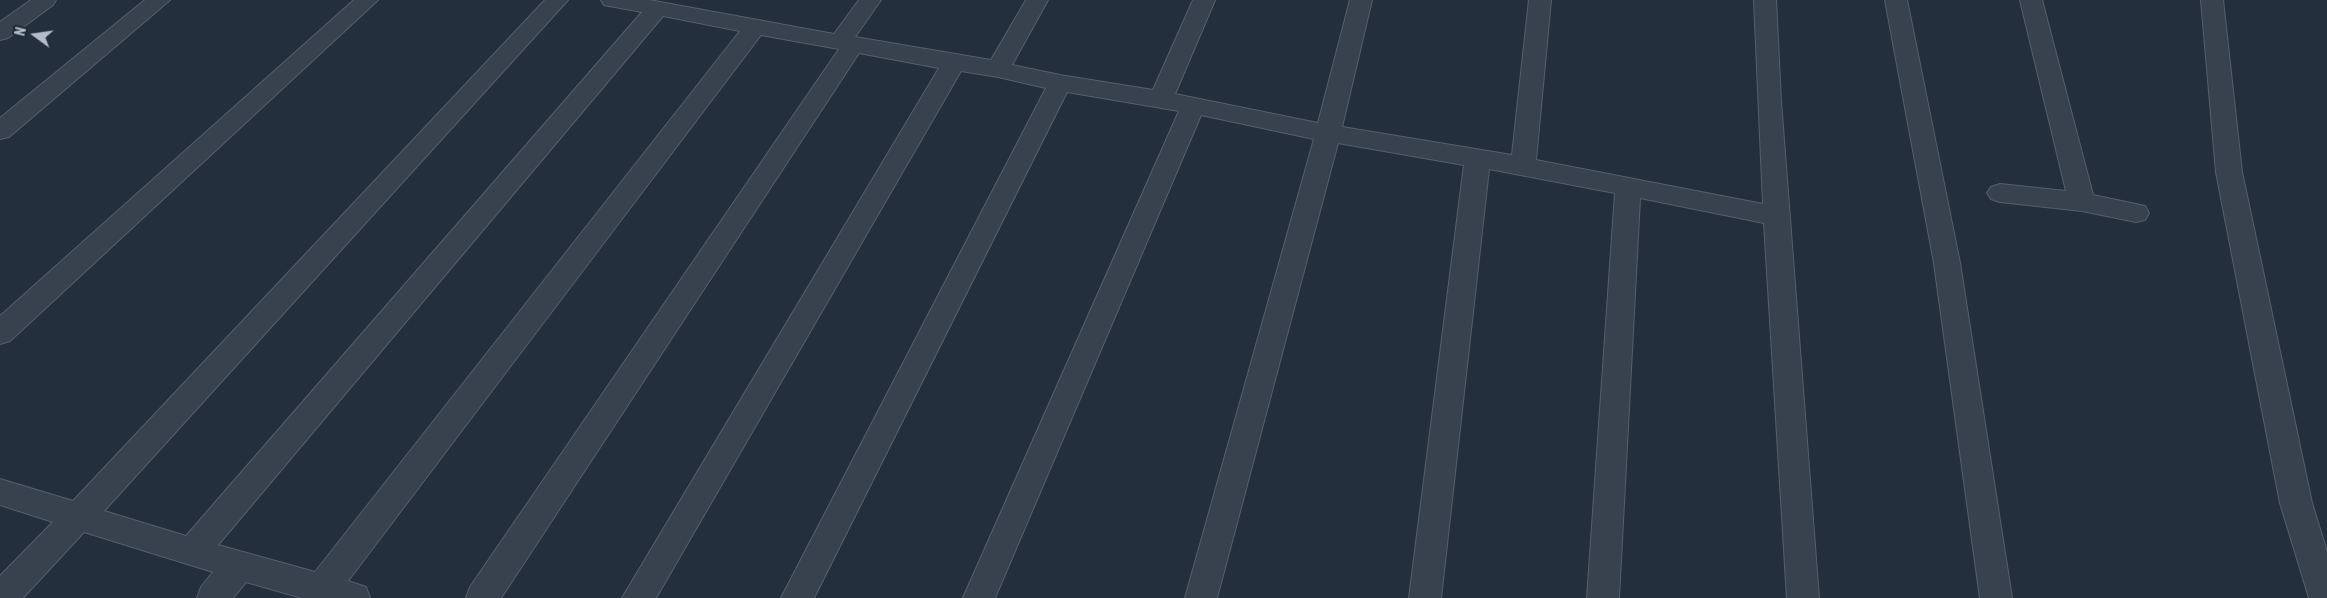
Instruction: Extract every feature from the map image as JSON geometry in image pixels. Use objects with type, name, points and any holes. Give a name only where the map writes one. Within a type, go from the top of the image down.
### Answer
[{"type":"street","points":[[0,33],[45,0]]},
{"type":"street","points":[[1,129],[159,0]]},
{"type":"street","points":[[0,333],[143,201],[367,0]]},
{"type":"street","points":[[0,598],[78,517],[557,0]]},
{"type":"street","points":[[612,0],[671,7],[755,27],[954,64],[998,69],[1060,83],[1161,99],[1328,133],[1477,160],[1523,166],[1776,216]]},
{"type":"street","points":[[482,598],[846,44],[870,0]]},
{"type":"street","points":[[998,69],[1037,0]]},
{"type":"street","points":[[1161,99],[1204,0]]},
{"type":"street","points":[[1201,598],[1328,133],[1361,0]]},
{"type":"street","points":[[1523,166],[1540,0]]},
{"type":"street","points":[[1765,0],[1776,216],[1802,598]]},
{"type":"street","points":[[1896,0],[1946,263],[1996,598]]},
{"type":"street","points":[[2031,0],[2082,202]]},
{"type":"street","points":[[2212,0],[2231,182],[2296,502],[2325,598]]},
{"type":"street","points":[[192,552],[671,7]]},
{"type":"street","points":[[322,590],[755,27]]},
{"type":"street","points":[[638,598],[954,64]]},
{"type":"street","points":[[797,598],[1060,83]]},
{"type":"street","points":[[979,598],[1193,105]]},
{"type":"street","points":[[1425,598],[1477,160]]},
{"type":"street","points":[[1603,598],[1628,188]]},
{"type":"street","points":[[2000,193],[2082,202],[2136,213]]},
{"type":"street","points":[[0,492],[192,552],[240,564],[354,598]]},
{"type":"street","points":[[213,598],[240,564]]}]
